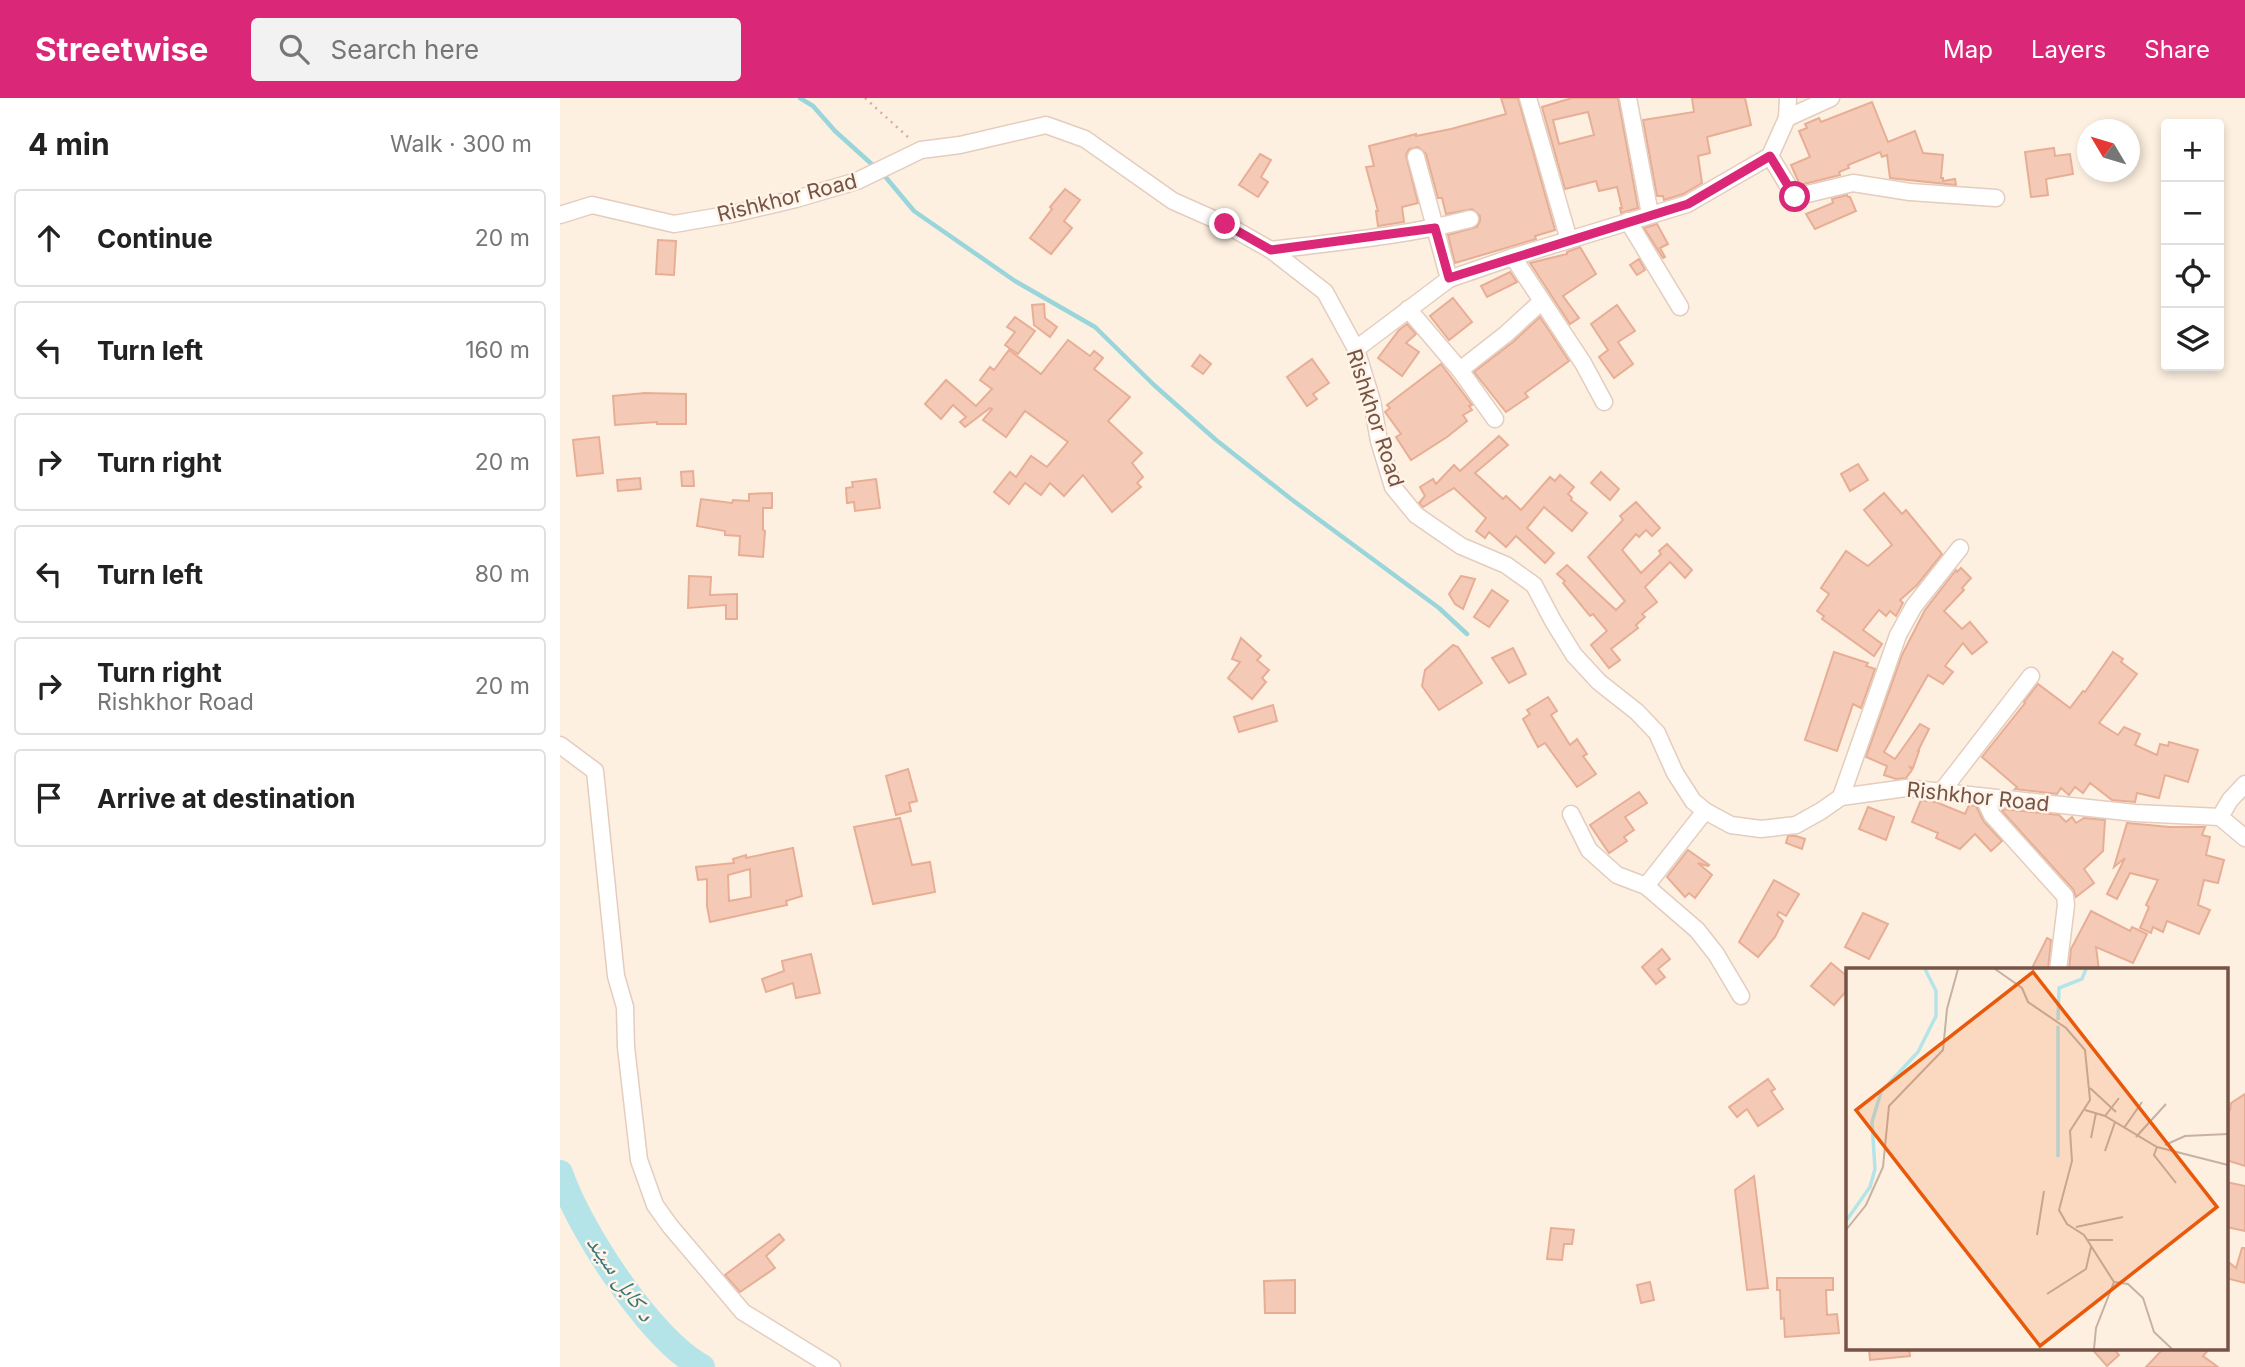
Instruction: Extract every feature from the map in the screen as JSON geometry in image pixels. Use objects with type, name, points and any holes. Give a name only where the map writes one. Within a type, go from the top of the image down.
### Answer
[{"type":"street","points":[[1528,98],[1569,240]]},
{"type":"street","points":[[1628,98],[1650,214]]},
{"type":"street","points":[[1356,349],[1449,278],[1688,204],[1770,156],[1787,118],[1788,98]]},
{"type":"street","points":[[1787,118],[1831,98]]},
{"type":"street","name":"Rishkhor Road","points":[[560,215],[592,205],[674,224],[732,214],[858,181],[921,150],[960,145],[1046,125],[1085,139],[1173,201],[1225,224],[1271,250],[1325,292],[1356,349],[1393,487],[1416,515],[1461,546],[1506,565],[1534,585],[1574,655],[1599,682],[1637,712],[1657,733],[1675,773],[1693,801],[1705,811],[1731,825],[1761,829],[1796,825],[1841,797],[1906,788],[2135,813],[2220,817]]},
{"type":"street","points":[[1770,156],[1795,197],[1853,183],[1910,192],[1996,198]]},
{"type":"street","points":[[1416,157],[1449,278]]},
{"type":"street","points":[[1271,250],[1435,228],[1470,219]]},
{"type":"street","points":[[1628,221],[1680,307]]},
{"type":"street","points":[[1513,257],[1583,363],[1604,402]]},
{"type":"street","points":[[1460,370],[1542,302]]},
{"type":"street","points":[[1408,309],[1460,370],[1495,419]]},
{"type":"street","points":[[1841,797],[1898,635],[1914,606],[1960,548]]},
{"type":"street","points":[[1941,791],[2031,676]]},
{"type":"street","points":[[560,745],[595,771],[616,976],[625,1007],[625,1046],[639,1160],[655,1205],[743,1312],[832,1367]]},
{"type":"street","points":[[2245,784],[2230,800],[2220,817],[2245,838]]},
{"type":"street","points":[[1984,798],[1992,815],[2065,896],[2058,968]]},
{"type":"street","points":[[1646,886],[1705,811]]},
{"type":"street","points":[[1571,814],[1589,850],[1618,874],[1646,886],[1698,930],[1741,996]]},
{"type":"path","points":[[865,98],[921,150]]},
{"type":"building","points":[[1501,98],[1518,98],[1555,230],[1535,236],[1536,239],[1455,263],[1448,235],[1477,227],[1480,216],[1472,209],[1446,214],[1442,198],[1438,198],[1426,154],[1418,147],[1409,149],[1406,155],[1418,203],[1402,207],[1404,222],[1378,226],[1378,211],[1366,167],[1374,166],[1369,146],[1506,114]]},
{"type":"building","points":[[1572,98],[1618,98],[1638,208],[1621,213],[1617,187],[1599,191],[1596,181],[1565,189],[1542,107]],"holes":[[[1588,112],[1594,135],[1559,144],[1553,120]]]},
{"type":"building","points":[[1692,98],[1745,98],[1751,125],[1707,137],[1710,153],[1698,156],[1702,183],[1683,194],[1664,200],[1663,196],[1657,196],[1643,120],[1694,112]]},
{"type":"building","points":[[1872,102],[1888,142],[1915,131],[1923,153],[1943,155],[1943,181],[1955,179],[1956,185],[1890,178],[1887,155],[1882,157],[1880,152],[1848,165],[1849,168],[1839,172],[1840,175],[1800,185],[1791,165],[1810,157],[1799,131],[1807,128],[1805,124],[1819,118],[1821,122]]},
{"type":"building","points":[[2054,148],[2055,156],[2070,154],[2073,174],[2046,179],[2048,195],[2031,197],[2025,152]]},
{"type":"building","points":[[1260,154],[1271,160],[1261,177],[1268,182],[1258,197],[1239,185]]},
{"type":"building","points":[[1065,189],[1080,200],[1064,221],[1072,228],[1051,254],[1030,238]]},
{"type":"building","points":[[1847,195],[1856,211],[1815,229],[1806,214],[1833,203],[1832,199]]},
{"type":"building","points":[[1657,224],[1668,244],[1660,248],[1665,257],[1663,258],[1644,228]]},
{"type":"building","points":[[658,240],[676,241],[674,275],[656,274]]},
{"type":"building","points":[[1580,247],[1596,274],[1563,296],[1579,318],[1570,324],[1530,263],[1567,254]]},
{"type":"building","points":[[1639,259],[1645,270],[1637,275],[1630,265]]},
{"type":"building","points":[[1510,272],[1517,282],[1487,297],[1481,286]]},
{"type":"building","points":[[1453,298],[1472,322],[1449,340],[1430,316]]},
{"type":"building","points":[[1044,304],[1045,318],[1057,327],[1050,337],[1034,325],[1032,305]]},
{"type":"building","points":[[1617,305],[1635,331],[1618,342],[1633,364],[1614,378],[1599,357],[1608,350],[1591,324]]},
{"type":"building","points":[[1015,317],[1035,331],[1018,354],[1005,345],[1015,332],[1007,327]]},
{"type":"building","points":[[1540,317],[1569,361],[1525,393],[1528,397],[1506,412],[1474,372]]},
{"type":"building","points":[[1407,324],[1416,334],[1406,343],[1419,352],[1402,376],[1378,358],[1399,330]]},
{"type":"building","points":[[1068,340],[1090,356],[1094,351],[1103,358],[1094,369],[1130,397],[1108,421],[1142,453],[1132,463],[1143,477],[1137,483],[1141,487],[1112,512],[1083,475],[1064,496],[1050,483],[1041,495],[1025,483],[1009,504],[994,492],[1010,472],[1016,477],[1031,456],[1047,467],[1068,442],[1025,411],[1006,437],[983,420],[992,409],[990,408],[965,427],[960,422],[966,417],[953,405],[941,419],[925,404],[946,380],[976,406],[992,389],[980,380],[990,367],[994,370],[1009,350],[1041,374]]},
{"type":"building","points":[[1200,355],[1211,364],[1203,374],[1192,366]]},
{"type":"building","points":[[1312,359],[1329,383],[1313,394],[1317,399],[1307,406],[1287,377]]},
{"type":"building","points":[[1441,364],[1472,405],[1469,406],[1472,410],[1463,415],[1467,421],[1411,460],[1396,437],[1401,434],[1385,412],[1390,408],[1387,405]]},
{"type":"building","points":[[645,393],[686,394],[686,424],[657,422],[615,425],[613,396]]},
{"type":"building","points":[[1499,436],[1508,445],[1475,473],[1503,499],[1506,496],[1521,510],[1550,477],[1555,481],[1560,475],[1574,487],[1568,494],[1571,500],[1587,513],[1572,531],[1544,507],[1527,528],[1554,553],[1545,563],[1516,536],[1506,547],[1489,532],[1485,538],[1476,531],[1486,518],[1454,488],[1423,507],[1419,503],[1425,496],[1420,487],[1433,479],[1436,484],[1454,465],[1460,471]]},
{"type":"building","points":[[599,437],[603,473],[577,476],[573,440]]},
{"type":"building","points":[[1858,464],[1868,480],[1850,491],[1841,474]]},
{"type":"building","points":[[693,471],[694,486],[682,486],[681,472]]},
{"type":"building","points":[[1601,472],[1619,489],[1610,500],[1591,483]]},
{"type":"building","points":[[640,478],[641,489],[618,491],[617,480]]},
{"type":"building","points":[[876,479],[880,508],[855,511],[854,502],[847,503],[846,488],[853,487],[852,482]]},
{"type":"building","points":[[772,493],[772,508],[763,508],[763,557],[739,555],[740,536],[725,535],[725,531],[697,526],[701,499],[732,503],[733,500],[749,501],[749,494]]},
{"type":"building","points":[[1884,493],[1902,514],[1906,510],[1942,554],[1917,585],[1900,600],[1903,603],[1896,616],[1890,611],[1886,616],[1879,610],[1863,630],[1882,644],[1874,656],[1822,619],[1824,616],[1817,611],[1829,594],[1821,588],[1846,551],[1868,566],[1892,545],[1864,510]]},
{"type":"building","points":[[1636,502],[1660,528],[1652,536],[1646,530],[1639,537],[1636,534],[1622,550],[1641,573],[1661,554],[1659,551],[1667,544],[1692,570],[1685,578],[1670,562],[1645,587],[1657,602],[1642,614],[1645,617],[1636,625],[1638,628],[1611,649],[1620,660],[1609,668],[1591,645],[1607,631],[1593,614],[1590,616],[1557,574],[1567,565],[1616,610],[1625,601],[1588,557],[1623,520],[1620,516]]},
{"type":"building","points":[[1961,568],[1971,578],[1962,588],[1964,590],[1944,611],[1962,629],[1970,622],[1987,642],[1972,654],[1963,643],[1945,666],[1953,672],[1943,684],[1928,675],[1884,752],[1895,759],[1920,724],[1929,729],[1913,768],[1910,767],[1912,770],[1906,778],[1896,779],[1884,775],[1887,766],[1866,757],[1902,655],[1925,610],[1956,570],[1957,572]]},
{"type":"building","points":[[689,576],[711,577],[710,595],[737,594],[737,619],[726,619],[726,605],[688,608]]},
{"type":"building","points":[[1461,576],[1475,579],[1463,609],[1455,604],[1449,594]]},
{"type":"building","points":[[1492,590],[1508,601],[1489,627],[1474,617]]},
{"type":"building","points":[[1241,638],[1261,656],[1257,660],[1269,670],[1262,678],[1266,682],[1252,699],[1228,678],[1240,662],[1232,659]]},
{"type":"building","points":[[1453,645],[1458,647],[1482,683],[1439,710],[1422,686],[1425,670]]},
{"type":"building","points":[[1513,648],[1526,674],[1509,683],[1492,658]]},
{"type":"building","points":[[1834,652],[1868,663],[1866,666],[1875,669],[1861,708],[1853,704],[1837,751],[1805,740]]},
{"type":"building","points":[[2113,652],[2137,674],[2099,723],[2118,735],[2124,727],[2140,734],[2135,745],[2157,755],[2160,744],[2168,746],[2169,742],[2198,750],[2188,782],[2165,775],[2159,798],[2137,793],[2135,802],[2112,800],[2090,783],[2083,793],[2075,787],[2069,795],[2061,788],[2057,794],[2015,789],[2017,787],[1982,757],[2038,684],[2070,708],[2083,691],[2085,692]]},
{"type":"building","points":[[1548,697],[1557,711],[1551,715],[1570,745],[1577,739],[1587,754],[1583,756],[1596,774],[1577,787],[1545,743],[1538,747],[1523,719],[1530,714],[1527,710]]},
{"type":"building","points":[[1273,705],[1277,721],[1239,732],[1234,717]]},
{"type":"building","points":[[908,769],[917,801],[909,803],[911,811],[896,815],[886,776]]},
{"type":"building","points":[[1639,792],[1647,803],[1625,817],[1634,830],[1624,837],[1627,841],[1609,853],[1590,825]]},
{"type":"building","points":[[1921,800],[1936,802],[1965,814],[1969,805],[1976,806],[1984,822],[2002,841],[1991,851],[1975,834],[1960,849],[1936,838],[1938,833],[1912,822]]},
{"type":"building","points":[[1868,807],[1894,817],[1886,840],[1859,829]]},
{"type":"building","points":[[2004,809],[2059,815],[2066,822],[2072,817],[2076,823],[2084,818],[2105,820],[2103,851],[2084,869],[2094,883],[2076,897],[2073,889],[2002,811]]},
{"type":"building","points":[[900,818],[912,865],[930,862],[935,892],[873,904],[854,827]]},
{"type":"building","points":[[2127,823],[2205,827],[2202,835],[2210,837],[2206,855],[2224,860],[2218,883],[2204,880],[2198,905],[2210,910],[2199,934],[2167,921],[2163,932],[2153,927],[2151,933],[2140,928],[2149,907],[2146,905],[2158,880],[2130,873],[2117,899],[2107,894],[2125,858],[2114,867]]},
{"type":"building","points":[[1788,836],[1805,839],[1802,849],[1786,843]]},
{"type":"building","points":[[793,848],[802,896],[786,901],[787,905],[710,922],[707,879],[698,880],[696,867],[734,863],[733,859],[746,855],[746,858]],"holes":[[[750,869],[751,897],[729,901],[728,875]]]},
{"type":"building","points":[[1688,850],[1709,865],[1698,863],[1712,875],[1695,898],[1689,893],[1685,897],[1667,877]]},
{"type":"building","points":[[1774,880],[1799,894],[1786,916],[1779,912],[1777,915],[1783,921],[1775,937],[1758,957],[1739,942]]},
{"type":"building","points":[[2091,911],[2130,931],[2132,927],[2147,934],[2133,963],[2096,947],[2099,968],[2069,968],[2071,949]]},
{"type":"building","points":[[1863,913],[1888,924],[1869,959],[1845,947]]},
{"type":"building","points":[[2047,938],[2051,940],[2048,968],[2032,968]]},
{"type":"building","points":[[1662,949],[1670,959],[1658,969],[1665,977],[1656,984],[1642,967]]},
{"type":"building","points":[[811,954],[820,993],[796,998],[793,983],[766,992],[762,979],[784,971],[782,961]]},
{"type":"building","points":[[1831,963],[1846,975],[1846,991],[1834,1005],[1811,986]]},
{"type":"building","points":[[1768,1079],[1775,1089],[1771,1091],[1783,1109],[1758,1126],[1747,1109],[1737,1117],[1729,1107]]},
{"type":"building","points":[[2245,1094],[2245,1166],[2228,1161],[2228,1111],[2231,1103]]},
{"type":"building","points":[[1754,1176],[1768,1288],[1747,1290],[1735,1190]]},
{"type":"building","points":[[2228,1182],[2245,1186],[2245,1231],[2228,1227]]},
{"type":"building","points":[[1551,1228],[1574,1230],[1572,1244],[1564,1244],[1562,1260],[1547,1259]]},
{"type":"building","points":[[779,1234],[784,1240],[766,1256],[775,1268],[740,1292],[725,1275]]},
{"type":"building","points":[[2242,1248],[2245,1248],[2245,1283],[2228,1279],[2228,1262],[2236,1268]]},
{"type":"building","points":[[1777,1278],[1833,1278],[1833,1290],[1826,1290],[1827,1315],[1837,1314],[1839,1333],[1785,1337]]},
{"type":"building","points":[[1295,1280],[1295,1313],[1265,1313],[1264,1281]]},
{"type":"building","points":[[1650,1282],[1654,1300],[1641,1303],[1637,1285]]},
{"type":"building","points":[[1869,1350],[1909,1350],[1910,1356],[1870,1360]]},
{"type":"building","points":[[2093,1350],[2115,1350],[2119,1355],[2107,1366]]},
{"type":"building","points":[[2162,1350],[2208,1350],[2203,1356],[2218,1367],[2146,1367]]},
{"type":"waterway","points":[[800,98],[813,106],[835,131],[876,168]]},
{"type":"waterway","points":[[883,174],[914,211],[1015,281],[1095,327],[1154,385],[1216,440],[1439,608],[1467,634]]},
{"type":"waterway","name":"د کابل سيند","points":[[560,1173],[583,1223],[639,1308],[682,1353],[702,1367]]},
{"type":"route","points":[[1225,224],[1271,250],[1435,228],[1449,278],[1688,204],[1770,156],[1795,197]]}]
